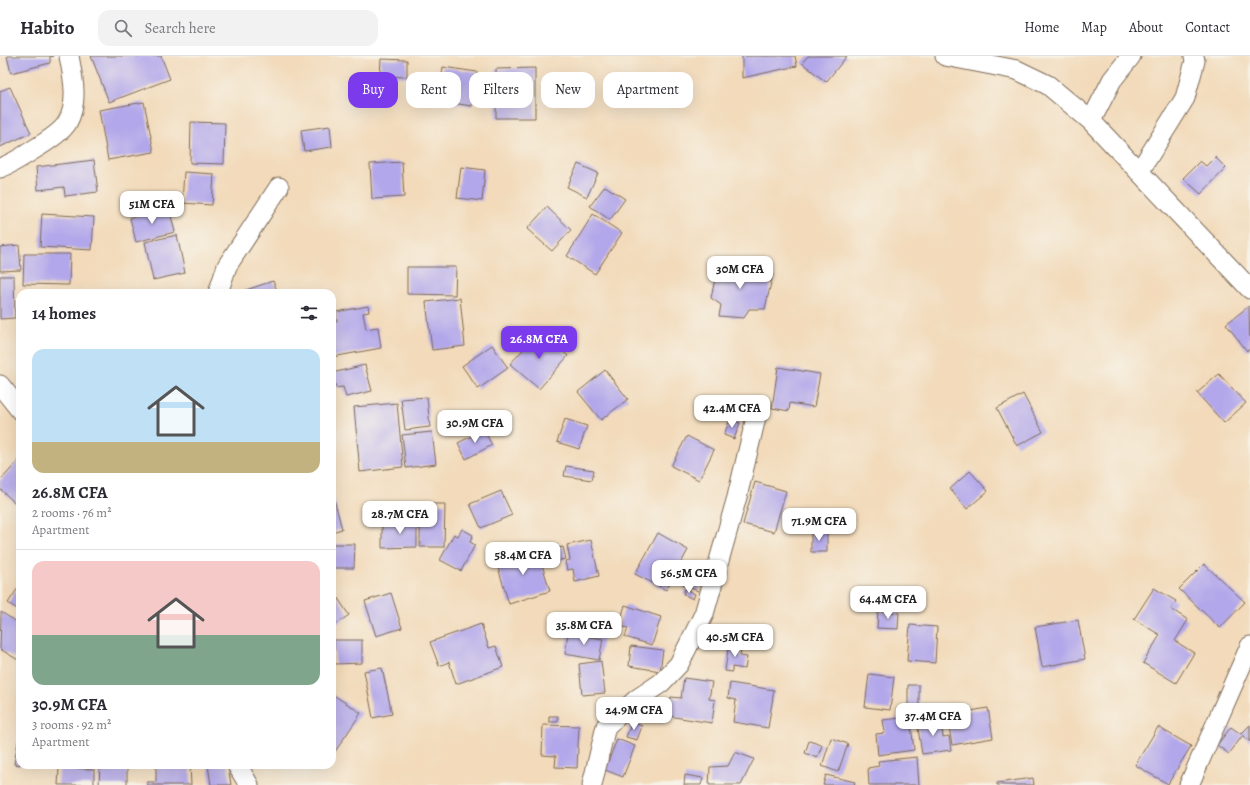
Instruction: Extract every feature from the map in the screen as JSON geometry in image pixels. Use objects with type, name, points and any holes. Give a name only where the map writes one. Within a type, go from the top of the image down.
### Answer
[{"type":"street","points":[[0,168],[8,165],[48,141],[66,124],[73,105],[74,80],[69,56]]},
{"type":"street","points":[[945,56],[1017,70],[1048,85],[1091,121],[1250,289]]},
{"type":"street","points":[[1091,121],[1112,80],[1131,56]]},
{"type":"street","points":[[1139,172],[1185,98],[1195,61],[1194,56]]},
{"type":"street","points":[[219,289],[227,266],[279,187]]},
{"type":"street","points":[[0,385],[16,405]]},
{"type":"street","points":[[592,785],[606,726],[637,699],[661,683],[678,664],[704,614],[737,498],[758,409]]},
{"type":"street","points":[[1189,785],[1250,646]]},
{"type":"street","points":[[239,769],[249,785]]},
{"type":"building","points":[[7,56],[54,56],[50,57],[50,63],[11,73]]},
{"type":"building","points":[[91,56],[161,56],[170,79],[109,102]]},
{"type":"building","points":[[742,56],[795,56],[797,66],[742,78]]},
{"type":"building","points":[[808,56],[847,56],[826,82],[802,63]]},
{"type":"building","points":[[381,59],[407,60],[406,77],[398,77],[398,72],[380,72]]},
{"type":"building","points":[[443,67],[477,72],[469,72],[469,106],[461,104],[461,72],[442,72]]},
{"type":"building","points":[[535,68],[535,118],[496,118],[496,108],[533,108],[533,72],[496,72],[496,69]]},
{"type":"building","points":[[10,87],[31,133],[0,147],[0,91]]},
{"type":"building","points":[[144,102],[154,152],[108,160],[99,110]]},
{"type":"building","points":[[191,122],[225,123],[224,164],[190,163]]},
{"type":"building","points":[[330,126],[332,147],[304,151],[301,130]]},
{"type":"building","points":[[1215,157],[1226,168],[1201,194],[1183,178],[1200,161],[1206,166]]},
{"type":"building","points":[[94,160],[98,192],[65,196],[64,187],[38,190],[36,167]]},
{"type":"building","points":[[402,162],[404,197],[372,199],[370,164]]},
{"type":"building","points":[[578,164],[598,173],[587,197],[567,187]]},
{"type":"building","points":[[461,167],[485,170],[482,201],[457,198]]},
{"type":"building","points":[[184,172],[214,174],[212,205],[182,203]]},
{"type":"building","points":[[605,186],[625,199],[610,220],[590,206]]},
{"type":"building","points":[[547,207],[571,230],[552,251],[527,229]]},
{"type":"building","points":[[169,208],[175,232],[136,242],[130,218]]},
{"type":"building","points":[[42,214],[94,217],[92,250],[40,247]]},
{"type":"building","points":[[593,214],[622,233],[595,274],[567,256]]},
{"type":"building","points":[[177,235],[185,273],[153,280],[145,242]]},
{"type":"building","points":[[19,245],[21,270],[0,271],[0,247]]},
{"type":"building","points":[[24,254],[70,254],[69,285],[23,284]]},
{"type":"building","points":[[718,264],[773,274],[765,309],[749,309],[744,318],[719,316],[721,305],[711,298]]},
{"type":"building","points":[[407,267],[456,267],[455,295],[407,294]]},
{"type":"building","points":[[0,276],[14,276],[15,318],[0,319]]},
{"type":"building","points":[[273,281],[276,289],[249,289]]},
{"type":"building","points":[[460,298],[465,346],[432,350],[426,302]]},
{"type":"building","points":[[368,306],[369,312],[363,313],[366,329],[378,327],[381,348],[336,356],[336,312]]},
{"type":"building","points":[[1249,306],[1250,349],[1247,351],[1226,324]]},
{"type":"building","points":[[540,331],[568,356],[539,389],[510,364]]},
{"type":"building","points":[[492,345],[508,368],[478,389],[462,366]]},
{"type":"building","points":[[365,365],[372,391],[346,397],[343,387],[336,388],[336,372]]},
{"type":"building","points":[[778,367],[820,374],[814,407],[790,403],[789,411],[772,408]]},
{"type":"building","points":[[605,370],[628,399],[601,420],[578,392]]},
{"type":"building","points":[[1219,374],[1246,403],[1224,423],[1197,393]]},
{"type":"building","points":[[1023,394],[1043,432],[1017,446],[997,408]]},
{"type":"building","points":[[427,397],[430,427],[405,430],[401,399]]},
{"type":"building","points":[[397,403],[403,467],[360,472],[354,407]]},
{"type":"building","points":[[565,419],[587,426],[579,449],[557,442]]},
{"type":"building","points":[[730,419],[740,423],[734,439],[724,435]]},
{"type":"building","points":[[484,430],[492,445],[466,459],[458,443]]},
{"type":"building","points":[[432,432],[436,464],[406,468],[402,435]]},
{"type":"building","points":[[687,436],[714,450],[699,480],[671,466]]},
{"type":"building","points":[[16,463],[15,503],[0,489],[0,481]]},
{"type":"building","points":[[566,466],[594,470],[592,480],[564,476]]},
{"type":"building","points":[[970,471],[988,491],[967,509],[950,489]]},
{"type":"building","points":[[755,482],[786,491],[774,532],[743,524]]},
{"type":"building","points":[[501,491],[512,515],[481,528],[470,504]]},
{"type":"building","points":[[420,504],[445,504],[444,547],[420,547]]},
{"type":"building","points":[[336,506],[342,529],[336,531]]},
{"type":"building","points":[[417,522],[417,547],[382,548],[382,523]]},
{"type":"building","points":[[462,529],[473,535],[470,542],[475,545],[461,571],[440,560],[454,534],[458,536]]},
{"type":"building","points":[[811,531],[827,531],[827,552],[811,552]]},
{"type":"building","points":[[658,533],[688,550],[666,590],[635,574]]},
{"type":"building","points":[[591,540],[599,576],[575,582],[573,569],[567,570],[565,561],[570,560],[567,545]]},
{"type":"building","points":[[336,544],[355,544],[354,568],[336,568]]},
{"type":"building","points":[[563,547],[566,559],[550,562],[548,550]]},
{"type":"building","points":[[537,548],[550,591],[509,604],[496,561]]},
{"type":"building","points":[[1204,564],[1245,602],[1220,628],[1179,589]]},
{"type":"building","points":[[686,578],[701,584],[698,591],[683,585]]},
{"type":"building","points":[[1154,588],[1176,601],[1171,609],[1188,620],[1175,641],[1194,653],[1176,683],[1143,663],[1160,635],[1134,619]]},
{"type":"building","points":[[685,589],[695,594],[693,599],[683,594]]},
{"type":"building","points":[[16,591],[16,608],[8,603]]},
{"type":"building","points":[[391,593],[402,628],[376,636],[365,601]]},
{"type":"building","points":[[336,596],[349,615],[336,624]]},
{"type":"building","points":[[625,605],[661,617],[652,645],[625,637],[628,628],[619,626]]},
{"type":"building","points":[[878,611],[899,613],[898,629],[877,628]]},
{"type":"building","points":[[1,612],[16,621],[16,659],[0,649]]},
{"type":"building","points":[[595,615],[611,617],[608,632],[592,630]]},
{"type":"building","points":[[1078,620],[1085,659],[1042,667],[1035,627]]},
{"type":"building","points":[[481,624],[489,648],[496,646],[503,667],[456,684],[449,662],[439,666],[430,642]]},
{"type":"building","points":[[910,625],[937,627],[935,663],[907,661]]},
{"type":"building","points":[[568,633],[603,639],[599,660],[565,654]]},
{"type":"building","points":[[336,640],[362,640],[362,663],[336,664]]},
{"type":"building","points":[[729,642],[742,644],[740,656],[747,657],[745,669],[732,667],[732,672],[725,671]]},
{"type":"building","points":[[631,646],[663,650],[660,671],[629,666]]},
{"type":"building","points":[[601,661],[605,693],[582,695],[579,664]]},
{"type":"building","points":[[382,668],[392,714],[373,718],[364,671]]},
{"type":"building","points":[[869,674],[894,677],[890,710],[865,707]]},
{"type":"building","points":[[684,678],[712,682],[709,699],[715,700],[712,723],[668,716],[671,697],[681,698]]},
{"type":"building","points":[[730,683],[774,690],[768,728],[733,722],[736,700],[728,698]]},
{"type":"building","points":[[908,685],[919,685],[919,706],[908,706]]},
{"type":"building","points":[[336,697],[361,713],[336,750]]},
{"type":"building","points":[[988,708],[993,738],[952,745],[947,715]]},
{"type":"building","points":[[549,716],[558,716],[558,722],[549,722]]},
{"type":"building","points":[[910,717],[914,750],[878,755],[876,734],[885,733],[883,720]]},
{"type":"building","points":[[941,719],[943,737],[949,736],[951,750],[922,754],[917,722]]},
{"type":"building","points":[[632,722],[642,726],[637,740],[626,737]]},
{"type":"building","points":[[543,725],[579,726],[577,768],[555,767],[556,756],[542,755]]},
{"type":"building","points":[[1250,725],[1250,742],[1243,735],[1229,754],[1217,745],[1231,727],[1241,734]]},
{"type":"building","points":[[1158,727],[1191,746],[1168,784],[1135,765]]},
{"type":"building","points":[[831,738],[848,744],[838,772],[822,766]]},
{"type":"building","points":[[617,739],[635,746],[623,777],[605,770]]},
{"type":"building","points":[[809,741],[822,745],[817,758],[805,753]]},
{"type":"building","points":[[735,752],[754,759],[741,785],[709,785],[710,767],[728,766]]},
{"type":"building","points":[[16,753],[16,764],[14,764]]},
{"type":"building","points":[[917,757],[919,785],[869,785],[868,768],[879,766],[878,761]]},
{"type":"building","points":[[59,769],[94,769],[94,785],[58,785]]},
{"type":"building","points":[[100,769],[127,769],[127,785],[99,785]]},
{"type":"building","points":[[156,769],[190,769],[191,785],[147,785],[147,782],[156,782]]},
{"type":"building","points":[[209,769],[229,769],[231,785],[211,785]]},
{"type":"building","points":[[685,775],[703,778],[701,785],[684,785]]},
{"type":"building","points":[[826,775],[855,782],[854,785],[823,785]]},
{"type":"building","points":[[1033,778],[1034,785],[997,785],[997,783]]}]
